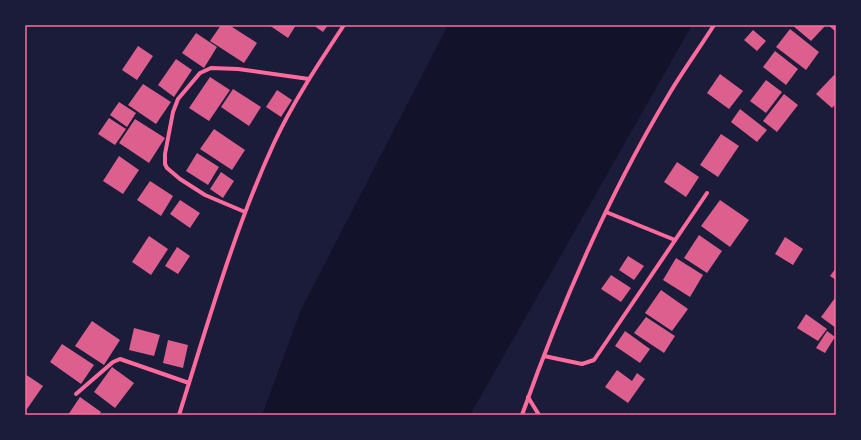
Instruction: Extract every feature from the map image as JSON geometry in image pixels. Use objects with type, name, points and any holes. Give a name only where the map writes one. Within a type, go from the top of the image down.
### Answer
[{"type":"street","points":[[179,415],[245,212],[275,142],[309,79],[344,25]]},
{"type":"street","points":[[522,415],[586,252],[642,141],[668,95],[714,25]]},
{"type":"street","points":[[245,212],[205,195],[180,179],[167,168],[165,164],[165,154],[173,112],[178,99],[196,76],[211,68],[309,79]]},
{"type":"street","points":[[544,356],[582,364],[594,360],[707,193]]},
{"type":"street","points":[[606,212],[675,240]]},
{"type":"street","points":[[76,394],[112,362],[120,359],[189,383]]},
{"type":"street","points":[[528,397],[540,415]]},
{"type":"shaded area","points":[[448,25],[692,25],[470,415],[262,415],[301,310]]},
{"type":"building","points":[[221,25],[229,25],[257,43],[244,63],[210,41]]},
{"type":"building","points":[[269,25],[296,25],[288,38]]},
{"type":"building","points":[[313,25],[328,25],[323,32]]},
{"type":"building","points":[[792,25],[826,25],[811,41]]},
{"type":"building","points":[[828,25],[836,25],[836,32]]},
{"type":"building","points":[[790,29],[819,52],[806,70],[776,47]]},
{"type":"building","points":[[753,30],[766,41],[757,51],[744,40]]},
{"type":"building","points":[[196,33],[217,47],[204,68],[182,53]]},
{"type":"building","points":[[138,46],[153,56],[137,80],[122,70]]},
{"type":"building","points":[[775,51],[798,69],[786,85],[763,67]]},
{"type":"building","points":[[176,59],[192,70],[174,97],[158,85]]},
{"type":"building","points":[[720,74],[743,91],[729,109],[707,93]]},
{"type":"building","points":[[834,75],[836,77],[836,104],[832,108],[816,94]]},
{"type":"building","points":[[210,77],[230,90],[209,121],[189,108]]},
{"type":"building","points":[[766,80],[782,92],[766,113],[750,101]]},
{"type":"building","points":[[143,84],[171,102],[156,124],[128,105]]},
{"type":"building","points":[[233,89],[261,107],[249,126],[221,107]]},
{"type":"building","points":[[277,90],[292,100],[281,117],[266,107]]},
{"type":"building","points":[[784,94],[798,105],[777,132],[763,121]]},
{"type":"building","points":[[119,102],[136,113],[127,127],[110,115]]},
{"type":"building","points":[[740,109],[767,130],[757,142],[731,122]]},
{"type":"building","points":[[109,118],[126,129],[115,145],[98,134]]},
{"type":"building","points":[[135,119],[165,138],[149,163],[119,143]]},
{"type":"building","points":[[214,129],[245,150],[232,170],[200,149]]},
{"type":"building","points":[[721,134],[739,146],[718,177],[700,165]]},
{"type":"building","points":[[197,153],[219,167],[208,185],[186,171]]},
{"type":"building","points":[[119,156],[139,170],[123,194],[103,181]]},
{"type":"building","points":[[677,162],[699,177],[686,197],[664,182]]},
{"type":"building","points":[[221,172],[234,181],[223,198],[210,189]]},
{"type":"building","points":[[150,181],[173,196],[161,216],[137,200]]},
{"type":"building","points":[[180,200],[200,213],[190,228],[170,214]]},
{"type":"building","points":[[720,200],[749,220],[730,247],[701,226]]},
{"type":"building","points":[[699,235],[722,251],[707,273],[684,258]]},
{"type":"building","points":[[149,236],[168,249],[151,275],[132,262]]},
{"type":"building","points":[[785,237],[803,249],[793,265],[775,254]]},
{"type":"building","points":[[177,247],[190,256],[178,274],[165,266]]},
{"type":"building","points":[[628,256],[644,266],[634,280],[619,270]]},
{"type":"building","points":[[676,258],[703,275],[690,297],[663,280]]},
{"type":"building","points":[[836,268],[836,280],[830,276]]},
{"type":"building","points":[[611,275],[631,288],[621,302],[601,289]]},
{"type":"building","points":[[661,290],[688,309],[672,331],[645,313]]},
{"type":"building","points":[[835,298],[836,299],[836,328],[821,317]]},
{"type":"building","points":[[806,314],[827,329],[818,341],[797,328]]},
{"type":"building","points":[[646,317],[675,336],[664,353],[634,333]]},
{"type":"building","points":[[92,321],[120,340],[104,365],[75,346]]},
{"type":"building","points":[[134,328],[160,335],[154,356],[129,350]]},
{"type":"building","points":[[625,331],[650,349],[640,363],[615,346]]},
{"type":"building","points":[[827,331],[835,337],[825,353],[816,348]]},
{"type":"building","points":[[168,340],[188,345],[183,368],[163,363]]},
{"type":"building","points":[[62,344],[94,365],[81,384],[50,362]]},
{"type":"building","points":[[112,367],[134,383],[115,408],[94,392]]},
{"type":"building","points":[[617,370],[632,381],[637,373],[645,379],[628,403],[605,387]]},
{"type":"building","points":[[25,374],[43,386],[27,409],[25,408]]},
{"type":"building","points":[[80,397],[101,412],[99,415],[68,415]]}]
